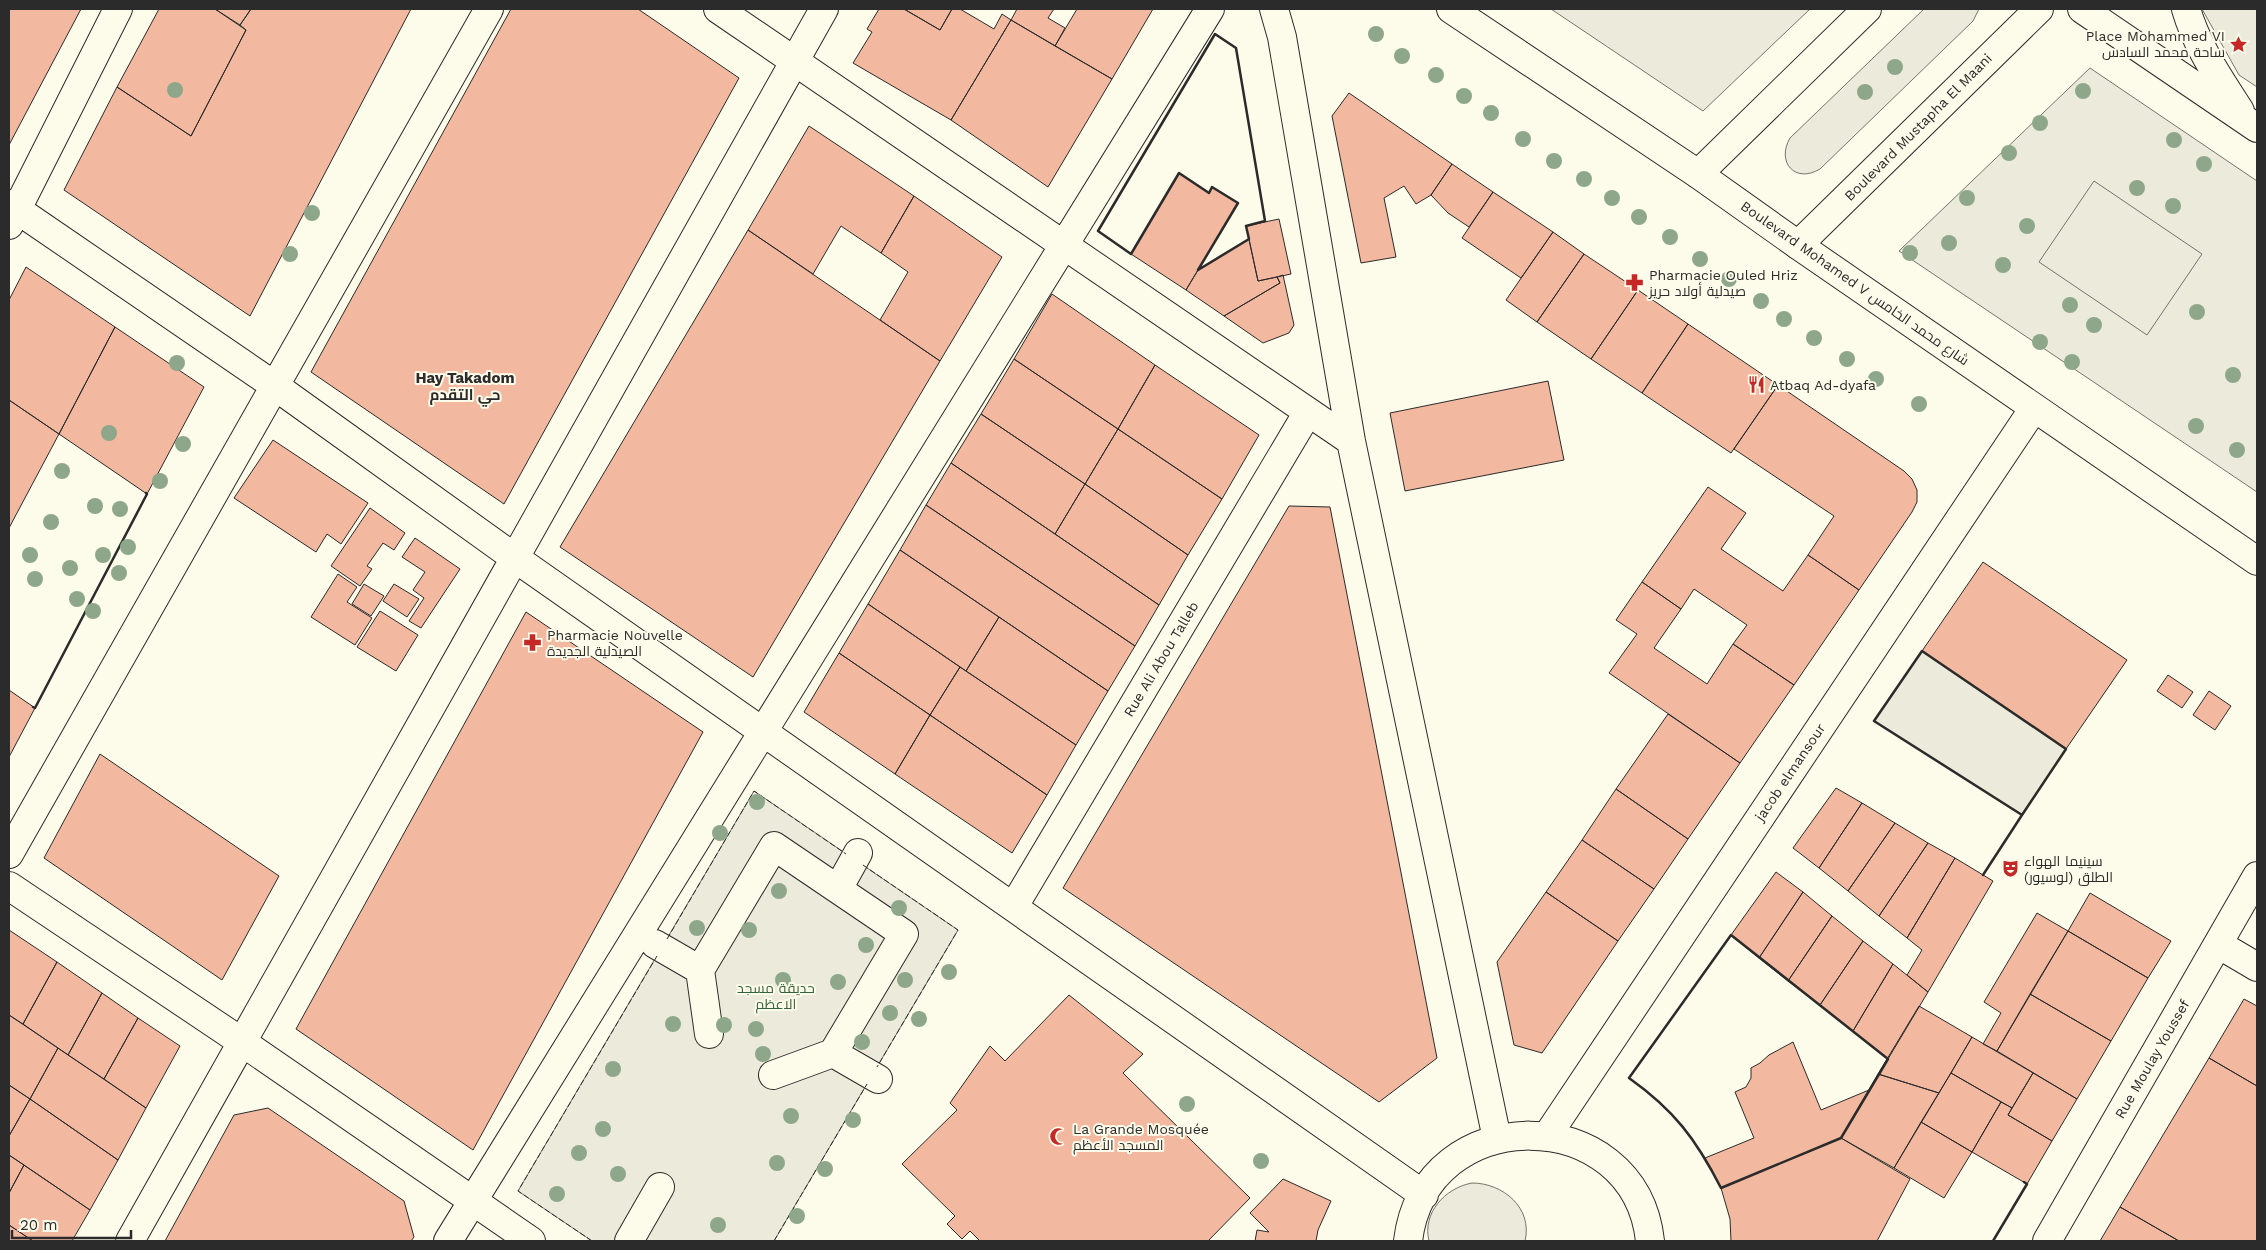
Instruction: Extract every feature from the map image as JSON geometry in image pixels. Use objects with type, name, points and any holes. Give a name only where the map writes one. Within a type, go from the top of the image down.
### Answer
[{"type":"street","points":[[118,9],[11,213],[274,386],[515,558],[1424,1195]]},
{"type":"street","points":[[9,854],[489,9]]},
{"type":"street","points":[[718,9],[1351,441]]},
{"type":"street","points":[[130,1241],[824,9]]},
{"type":"street","points":[[448,1241],[1210,9]]},
{"type":"street","points":[[1274,9],[1284,47],[1351,441],[1497,1139]]},
{"type":"street","name":"Boulevard Mohamed V شارع محمد الخامس","points":[[1451,9],[1698,174],[2257,561]]},
{"type":"street","points":[[1698,174],[1867,9]]},
{"type":"street","name":"Boulevard Mustapha El Maani","points":[[1798,245],[2038,9]]},
{"type":"street","points":[[2082,9],[2253,125]]},
{"type":"street","points":[[2186,9],[2192,28],[2206,58],[2253,125]]},
{"type":"street","name":"jacob elmansour","points":[[1547,1136],[2034,408]]},
{"type":"street","name":"Rue Ali Abou Talleb","points":[[1014,906],[1308,412]]},
{"type":"street","points":[[709,1034],[700,970],[774,846],[904,934],[833,1053],[773,1075]]},
{"type":"street","points":[[838,889],[858,854]]},
{"type":"street","name":"Rue Moulay Youssef","points":[[2048,1241],[2257,876]]},
{"type":"street","points":[[9,886],[242,1042],[531,1241]]},
{"type":"street","points":[[655,944],[700,970]]},
{"type":"street","points":[[2218,944],[2257,967]]},
{"type":"street","points":[[833,1053],[878,1079]]},
{"type":"street","points":[[1408,1241],[1414,1217],[1424,1195],[1438,1176],[1455,1160],[1475,1147],[1497,1139],[1522,1135],[1547,1136],[1571,1142],[1592,1152],[1619,1174],[1639,1203],[1647,1225],[1650,1241]]},
{"type":"street","points":[[629,1241],[660,1188]]},
{"type":"green space","points":[[1551,9],[1810,9],[1703,111]]},
{"type":"green space","points":[[1924,9],[1979,9],[1973,21],[1820,169],[1803,174],[1790,168],[1785,155],[1790,138]]},
{"type":"green space","points":[[2090,68],[2257,181],[2257,492],[1899,251]]},
{"type":"green space","points":[[1922,651],[2066,749],[2022,815],[1874,721]]},
{"type":"green space","name":"حديقة مسجد الاعظم","points":[[754,791],[958,930],[774,1241],[592,1241],[518,1191]]},
{"type":"green space","points":[[1472,1183],[1494,1187],[1513,1200],[1520,1208],[1524,1218],[1526,1229],[1525,1241],[1429,1241],[1429,1221],[1438,1203],[1453,1190]]},
{"type":"shaded area","name":"Place Mohammed VI ساحة محمد السادس","points":[[2202,9],[2257,9],[2257,87],[2239,75]]},
{"type":"shaded area","points":[[2094,181],[2202,254],[2147,335],[2039,262]]},
{"type":"building","points":[[9,9],[81,9],[9,145]]},
{"type":"building","points":[[159,9],[215,9],[246,30],[191,136],[117,87]]},
{"type":"building","points":[[215,9],[251,9],[240,25]]},
{"type":"building","points":[[251,9],[411,9],[250,316],[64,190],[117,87],[191,136],[246,30],[240,25]]},
{"type":"building","points":[[511,9],[638,9],[739,78],[504,504],[311,372]]},
{"type":"building","points":[[879,9],[904,9],[940,30],[952,9],[960,9],[994,29],[1002,14],[1011,20],[951,120],[853,63],[872,32],[867,29]]},
{"type":"building","points":[[904,9],[952,9],[940,30]]},
{"type":"building","points":[[1017,9],[1054,9],[1048,18],[1065,28],[1055,46],[1011,20]]},
{"type":"building","points":[[1077,9],[1153,9],[1112,79],[1055,46]]},
{"type":"building","points":[[1011,20],[1112,79],[1048,187],[951,120]]},
{"type":"building","points":[[1349,93],[1452,164],[1431,195],[1416,204],[1404,186],[1384,198],[1396,257],[1361,263],[1332,116]]},
{"type":"building","points":[[809,126],[914,196],[881,253],[841,226],[813,274],[748,230]]},
{"type":"building","points":[[1452,164],[1493,192],[1469,227],[1448,213],[1431,195]]},
{"type":"building","points":[[1179,173],[1209,193],[1212,187],[1238,203],[1186,290],[1131,254]]},
{"type":"building","points":[[1493,192],[1553,232],[1521,278],[1462,238]]},
{"type":"building","points":[[914,196],[1002,257],[940,361],[880,320],[908,272],[881,253]]},
{"type":"building","points":[[1279,219],[1291,274],[1258,281],[1246,226]]},
{"type":"building","points":[[748,230],[940,361],[753,677],[560,547]]},
{"type":"building","points":[[1553,232],[1584,254],[1537,322],[1506,300]]},
{"type":"building","points":[[1249,239],[1258,281],[1277,277],[1280,283],[1224,316],[1186,290],[1198,270]]},
{"type":"building","points":[[1584,254],[1638,290],[1591,359],[1537,322]]},
{"type":"building","points":[[26,267],[115,327],[59,434],[9,400],[9,300]]},
{"type":"building","points":[[1283,275],[1294,325],[1289,333],[1263,343],[1224,316],[1280,283],[1277,277]]},
{"type":"building","points":[[1638,290],[1688,324],[1642,393],[1591,359]]},
{"type":"building","points":[[1052,294],[1155,365],[1118,429],[1014,359]]},
{"type":"building","points":[[1688,324],[1778,385],[1731,453],[1642,393]]},
{"type":"building","points":[[115,327],[204,387],[147,494],[59,434]]},
{"type":"building","points":[[1014,359],[1118,429],[1085,484],[981,414]]},
{"type":"building","points":[[1155,365],[1259,435],[1222,499],[1118,429]]},
{"type":"building","points":[[1548,381],[1564,460],[1405,491],[1390,413]]},
{"type":"building","points":[[1778,385],[1904,471],[1912,479],[1917,490],[1917,502],[1912,512],[1859,590],[1808,555],[1834,516],[1734,449]]},
{"type":"building","points":[[9,400],[59,434],[9,528]]},
{"type":"building","points":[[981,414],[1085,484],[1055,534],[951,463]]},
{"type":"building","points":[[1118,429],[1222,499],[1188,555],[1085,484]]},
{"type":"building","points":[[273,440],[368,503],[341,544],[327,534],[316,552],[234,498]]},
{"type":"building","points":[[951,463],[1159,605],[1135,646],[926,505]]},
{"type":"building","points":[[1085,484],[1188,555],[1159,605],[1055,534]]},
{"type":"building","points":[[1708,487],[1746,513],[1721,549],[1783,591],[1808,555],[1859,590],[1794,685],[1733,644],[1747,625],[1694,589],[1681,609],[1642,582]]},
{"type":"building","points":[[926,505],[1135,646],[1108,691],[900,550]]},
{"type":"building","points":[[1289,506],[1330,507],[1437,1058],[1379,1102],[1063,888]]},
{"type":"building","points":[[370,508],[405,533],[394,550],[383,543],[367,566],[372,569],[360,586],[331,566]]},
{"type":"building","points":[[415,538],[460,569],[421,628],[409,621],[424,598],[413,590],[425,572],[402,557]]},
{"type":"building","points":[[900,550],[999,617],[966,671],[868,604]]},
{"type":"building","points":[[1983,562],[2127,660],[2066,749],[1922,651]]},
{"type":"building","points":[[338,574],[357,587],[347,602],[372,618],[355,645],[311,617]]},
{"type":"building","points":[[1642,582],[1681,609],[1654,648],[1707,684],[1733,644],[1794,685],[1740,763],[1609,673],[1637,634],[1616,620]]},
{"type":"building","points":[[364,584],[384,596],[371,616],[352,604]]},
{"type":"building","points":[[394,584],[419,599],[407,617],[383,601]]},
{"type":"building","points":[[868,604],[960,667],[930,715],[839,653]]},
{"type":"building","points":[[380,611],[418,635],[396,671],[357,647]]},
{"type":"building","points":[[526,612],[703,732],[473,1150],[296,1029]]},
{"type":"building","points":[[999,617],[1108,691],[1076,745],[966,671]]},
{"type":"building","points":[[839,653],[930,715],[895,774],[804,712]]},
{"type":"building","points":[[960,667],[1076,745],[1047,795],[930,715]]},
{"type":"building","points":[[2168,675],[2193,692],[2182,708],[2157,691]]},
{"type":"building","points":[[9,690],[35,708],[9,757]]},
{"type":"building","points":[[2209,691],[2231,706],[2215,730],[2193,715]]},
{"type":"building","points":[[1668,714],[1740,763],[1688,839],[1616,789]]},
{"type":"building","points":[[930,715],[1047,795],[1012,853],[895,774]]},
{"type":"building","points":[[100,754],[279,876],[222,980],[44,858]]},
{"type":"building","points":[[1836,788],[1862,803],[1819,868],[1793,848]]},
{"type":"building","points":[[1616,789],[1688,839],[1654,889],[1582,840]]},
{"type":"building","points":[[1862,803],[1895,823],[1848,891],[1819,868]]},
{"type":"building","points":[[1895,823],[1928,843],[1879,916],[1848,891]]},
{"type":"building","points":[[1582,840],[1654,889],[1618,941],[1546,892]]},
{"type":"building","points":[[1928,843],[1955,858],[1907,938],[1879,916]]},
{"type":"building","points":[[1955,858],[1993,881],[1928,992],[1907,975],[1922,950],[1907,938]]},
{"type":"building","points":[[1776,872],[1803,892],[1759,958],[1731,935]]},
{"type":"building","points":[[1546,892],[1618,941],[1542,1053],[1514,1045],[1497,962]]},
{"type":"building","points":[[1803,892],[1832,916],[1788,981],[1759,958]]},
{"type":"building","points":[[2090,893],[2171,941],[2148,978],[2068,931]]},
{"type":"building","points":[[2037,913],[2068,931],[1997,1051],[1983,1044],[2001,1013],[1984,1002]]},
{"type":"building","points":[[1832,916],[1863,941],[1820,1005],[1788,981]]},
{"type":"building","points":[[9,930],[57,962],[23,1024],[9,1015]]},
{"type":"building","points":[[2068,931],[2148,978],[2111,1041],[2030,994]]},
{"type":"building","points":[[1863,941],[1893,964],[1853,1031],[1820,1005]]},
{"type":"building","points":[[57,962],[102,993],[68,1055],[23,1024]]},
{"type":"building","points":[[1893,964],[1928,992],[1888,1059],[1853,1031]]},
{"type":"building","points":[[102,993],[138,1018],[104,1079],[68,1055]]},
{"type":"building","points":[[2030,994],[2111,1041],[2077,1099],[1997,1051]]},
{"type":"building","name":"La Grande Mosquée المسجد الأعظم","points":[[1069,995],[1143,1054],[1123,1073],[1250,1198],[1208,1241],[980,1241],[970,1231],[962,1239],[947,1224],[955,1216],[902,1164],[957,1110],[950,1103],[990,1046],[1005,1061]]},
{"type":"building","points":[[2244,999],[2257,1006],[2257,1086],[2209,1058]]},
{"type":"building","points":[[1919,1006],[1972,1037],[1939,1093],[1878,1074]]},
{"type":"building","points":[[9,1015],[58,1048],[30,1099],[9,1085]]},
{"type":"building","points":[[138,1018],[180,1046],[146,1108],[104,1079]]},
{"type":"building","points":[[1972,1037],[2033,1073],[2012,1108],[1951,1073]]},
{"type":"building","points":[[1793,1042],[1821,1110],[1869,1090],[1841,1138],[1721,1188],[1705,1158],[1754,1138],[1735,1092],[1746,1087],[1751,1078],[1751,1068],[1769,1055]]},
{"type":"building","points":[[58,1048],[146,1108],[118,1160],[30,1099]]},
{"type":"building","points":[[2209,1058],[2257,1086],[2257,1241],[2179,1241],[2120,1207]]},
{"type":"building","points":[[1951,1073],[2001,1102],[1972,1152],[1921,1122]]},
{"type":"building","points":[[2033,1073],[2077,1099],[2052,1141],[2008,1115]]},
{"type":"building","points":[[1878,1074],[1939,1093],[1894,1168],[1841,1138]]},
{"type":"building","points":[[9,1085],[30,1099],[9,1136]]},
{"type":"building","points":[[30,1099],[118,1160],[90,1210],[9,1155],[9,1136]]},
{"type":"building","points":[[2001,1102],[2012,1108],[2008,1115],[2052,1141],[2027,1184],[1972,1152]]},
{"type":"building","points":[[268,1108],[404,1201],[414,1237],[411,1241],[165,1241],[234,1115]]},
{"type":"building","points":[[1921,1122],[1972,1152],[1944,1198],[1894,1168]]},
{"type":"building","points":[[1841,1138],[1910,1179],[1877,1241],[1731,1241],[1730,1219],[1721,1188]]},
{"type":"building","points":[[9,1155],[24,1165],[9,1193]]},
{"type":"building","points":[[24,1165],[90,1210],[72,1241],[33,1241],[9,1225],[9,1193]]},
{"type":"building","points":[[1283,1179],[1331,1201],[1318,1230],[1316,1241],[1255,1241],[1257,1230],[1269,1232],[1250,1213]]},
{"type":"building","points":[[2120,1207],[2179,1241],[2100,1241]]},
{"type":"building","points":[[9,1225],[33,1241],[9,1241]]},
{"type":"fence","points":[[667,939],[754,791],[846,854]]},
{"type":"fence","points":[[863,865],[958,930],[877,1067]]},
{"type":"fence","points":[[592,1241],[518,1191],[657,956]]},
{"type":"fence","points":[[774,1241],[867,1084]]},
{"type":"wall","points":[[1215,34],[1236,48],[1265,221],[1246,226],[1249,239],[1198,270],[1238,203],[1212,187],[1209,193],[1179,173],[1131,254],[1098,231],[1215,34]]},
{"type":"wall","points":[[33,707],[35,708],[146,493]]},
{"type":"wall","points":[[1922,651],[2066,749],[2022,815],[1874,721],[1922,651]]},
{"type":"wall","points":[[1983,875],[2022,815]]},
{"type":"wall","points":[[1731,935],[1888,1059],[1841,1138],[1721,1188],[1693,1140],[1659,1102],[1629,1078],[1731,935]]},
{"type":"wall","points":[[1993,1241],[2027,1184],[2024,1182]]},
{"type":"place","name":"Place Mohammed VI ساحة محمد السادس","points":[[2239,44]]},
{"type":"place","name":"Pharmacie Ouled Hriz صيدلية أولاد حريز","points":[[1635,283]]},
{"type":"place","name":"Atbaq Ad-dyafa","points":[[1756,385]]},
{"type":"place","name":"Pharmacie Nouvelle الصيدلية الجديدة","points":[[533,643]]},
{"type":"place","name":"سينيما الهواء الطلق (لوسيور)","points":[[2010,869]]},
{"type":"place","name":"La Grande Mosquée المسجد الأعظم","points":[[1059,1137]]},
{"type":"district","name":"Hay Takadom حي التقدم","points":[[465,386]]}]
